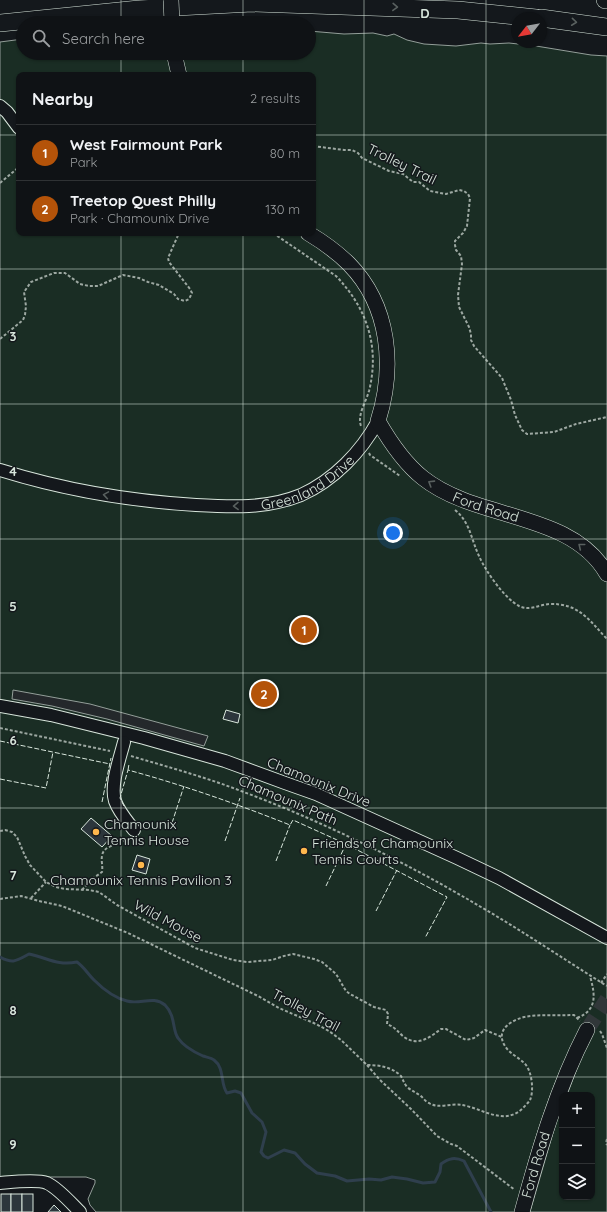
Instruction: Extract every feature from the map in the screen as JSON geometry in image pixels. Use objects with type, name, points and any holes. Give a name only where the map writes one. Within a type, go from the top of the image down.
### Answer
[{"type":"highway","points":[[70,16],[139,9],[252,3],[458,10],[511,15]]},
{"type":"highway","points":[[547,19],[607,27]]},
{"type":"highway","points":[[0,23],[16,21]]},
{"type":"main road","points":[[171,0],[172,16]]},
{"type":"main road","points":[[176,60],[178,72]]},
{"type":"main road","name":"Greenland Drive","points":[[313,236],[330,247],[350,266],[368,290],[378,310],[388,353],[385,396],[378,421]]},
{"type":"main road","name":"Ford Road","points":[[378,421],[401,457],[424,479],[452,495],[481,507],[529,521],[567,536],[589,552],[607,573]]},
{"type":"main road","name":"Ford Road","points":[[522,1212],[555,1104],[570,1065],[590,1027]]},
{"type":"street","points":[[0,106],[7,112],[16,124]]},
{"type":"street","name":"Greenland Drive","points":[[0,470],[77,490],[142,500],[223,507],[256,506],[300,495],[325,481],[337,472],[358,450],[372,432],[378,421]]},
{"type":"street","name":"Chamounix Drive","points":[[0,706],[58,717],[144,738],[225,761],[285,782],[316,794],[485,871],[607,938]]},
{"type":"street","points":[[123,748],[116,776],[114,795],[118,808],[134,830]]},
{"type":"street","points":[[0,1182],[46,1183],[52,1186],[80,1212]]},
{"type":"path","name":"Trolley Trail","points":[[316,146],[352,150],[358,153],[362,158],[389,171],[403,174],[413,182],[419,182],[430,191],[446,194],[459,190],[468,194],[470,198],[467,226],[463,233],[455,241],[456,250],[461,256],[462,264],[458,295],[459,307],[469,327],[471,340],[474,346],[502,378],[522,430],[527,434],[554,432],[576,424],[607,417]]},
{"type":"path","points":[[0,183],[16,170]]},
{"type":"path","points":[[0,339],[23,320],[26,311],[24,292],[31,282],[54,273],[65,273],[80,284],[89,286],[98,286],[123,275],[139,278],[159,285],[174,294],[178,299],[185,301],[189,299],[192,294],[190,289],[169,262],[168,258],[178,236]]},
{"type":"path","points":[[277,236],[336,276],[352,295],[364,315],[370,333],[373,360],[369,392],[360,419],[362,427]]},
{"type":"path","points":[[368,452],[370,455],[405,479]]},
{"type":"path","points":[[449,507],[456,511],[468,525],[478,555],[493,580],[519,606],[526,608],[549,604],[576,610],[586,616],[607,639]]},
{"type":"path","name":"Chamounix Path","points":[[0,728],[89,746],[123,748],[181,770],[235,788],[295,813],[344,835],[432,879],[482,907],[607,986]]},
{"type":"path","name":"Wild Mouse","points":[[0,830],[12,832],[17,837],[24,856],[30,866],[46,882],[60,888],[98,892],[117,905],[195,948],[227,958],[247,962],[272,960],[294,954],[318,960],[336,974],[346,991],[350,994],[374,1007],[386,1010],[388,1014],[388,1024],[393,1026],[405,1038],[414,1042],[419,1042],[441,1029],[466,1040],[474,1038],[485,1030],[502,1038]]},
{"type":"path","points":[[82,890],[92,879],[102,872],[103,851],[106,848],[121,843],[134,830]]},
{"type":"path","points":[[30,898],[46,882]]},
{"type":"path","name":"Trolley Trail","points":[[0,898],[21,896],[62,906],[128,933],[260,997],[279,1008],[329,1031],[341,1040],[367,1065],[380,1080],[412,1109],[437,1136],[450,1144],[457,1146],[516,1191]]},
{"type":"path","points":[[602,983],[607,974]]},
{"type":"path","points":[[577,1018],[586,1014],[592,1006],[594,998],[590,975]]},
{"type":"path","points":[[367,1065],[379,1065],[396,1072],[413,1092],[433,1105],[464,1105],[496,1116],[505,1117],[516,1114],[530,1101],[532,1088],[530,1072],[522,1060],[508,1050],[502,1038],[503,1030],[509,1022],[525,1017],[570,1015],[602,1034],[607,1048]]},
{"type":"path","points":[[607,1139],[607,1145]]},
{"type":"green space","points":[[316,32],[344,34],[373,33],[387,36],[394,34],[407,40],[424,44],[456,46],[481,43],[509,43],[511,43],[511,48],[547,48],[607,56],[607,1212],[530,1212],[559,1114],[559,1200],[595,1200],[595,1092],[568,1092],[582,1055],[582,1027],[570,1049],[542,1117],[515,1212],[96,1212],[90,1205],[88,1199],[95,1180],[86,1177],[0,1177],[0,42],[16,40],[16,60],[316,60]]},
{"type":"shaded area","points":[[13,690],[90,704],[208,736],[204,746],[107,719],[52,706],[12,699]]},
{"type":"building","points":[[226,710],[240,714],[238,723],[223,719]]},
{"type":"building","name":"Chamounix Tennis House","points":[[91,818],[112,836],[102,847],[81,829]]},
{"type":"building","name":"Chamounix Tennis Pavilion 3","points":[[137,855],[150,859],[146,874],[132,870]]},
{"type":"building","points":[[1,1194],[11,1194],[11,1212],[1,1212]]},
{"type":"building","points":[[11,1194],[22,1194],[22,1212],[11,1212]]},
{"type":"building","points":[[22,1194],[33,1194],[33,1212],[22,1212]]},
{"type":"building","points":[[54,1205],[61,1212],[48,1212]]},
{"type":"waterway","points":[[0,957],[14,961],[29,954],[58,962],[77,962],[94,980],[118,998],[132,1002],[151,1000],[165,1005],[171,1014],[176,1035],[180,1041],[193,1051],[214,1060],[220,1067],[227,1093],[235,1091],[241,1093],[252,1113],[262,1122],[266,1132],[261,1152],[264,1156],[268,1158],[284,1150],[295,1153],[305,1164],[317,1173],[335,1176],[347,1181],[369,1179],[381,1180],[392,1177],[423,1183],[435,1182],[440,1172],[441,1164],[449,1159],[458,1159],[464,1161],[491,1212]]},
{"type":"tunnel","points":[[587,1030],[607,999]]},
{"type":"fence","points":[[0,741],[110,764]]},
{"type":"fence","points":[[0,779],[46,788],[53,752]]},
{"type":"fence","points":[[102,802],[111,758]]},
{"type":"fence","points":[[128,770],[129,764]]},
{"type":"fence","points":[[124,806],[120,798],[128,770],[210,795],[290,825],[293,820],[346,844],[447,897],[425,938]]},
{"type":"fence","points":[[172,823],[184,786]]},
{"type":"fence","points":[[225,841],[240,798]]},
{"type":"fence","points":[[276,861],[290,825]]},
{"type":"fence","points":[[326,886],[346,844]]},
{"type":"fence","points":[[376,911],[397,870]]},
{"type":"place","name":"West Fairmount Park","points":[[304,630]]},
{"type":"place","name":"Treetop Quest Philly","points":[[264,694]]},
{"type":"place","name":"Chamounix Tennis House","points":[[96,832]]},
{"type":"place","name":"Friends of Chamounix Tennis Courts","points":[[304,851]]},
{"type":"place","name":"Chamounix Tennis Pavilion 3","points":[[141,865]]}]
